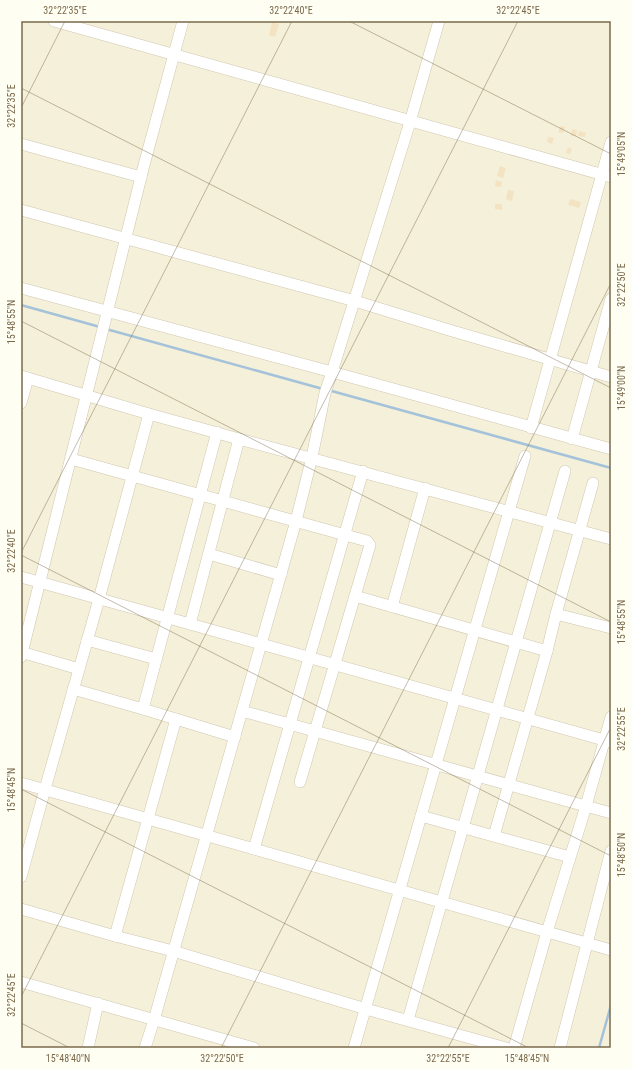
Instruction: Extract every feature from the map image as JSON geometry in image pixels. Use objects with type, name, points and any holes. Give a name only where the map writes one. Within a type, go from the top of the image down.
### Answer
[{"type":"street","points":[[54,21],[606,176]]},
{"type":"street","points":[[79,669],[21,654],[141,177],[183,21]]},
{"type":"street","points":[[145,1048],[296,521],[312,457],[324,393],[355,300],[410,122],[439,21]]},
{"type":"street","points":[[531,428],[606,176],[611,142]]},
{"type":"street","points":[[21,144],[141,177]]},
{"type":"street","points":[[21,210],[355,300],[550,360],[611,377]]},
{"type":"street","points":[[21,288],[332,372],[611,450]]},
{"type":"street","points":[[572,439],[611,302]]},
{"type":"street","points":[[21,403],[24,377],[239,439],[312,457],[611,539]]},
{"type":"street","points":[[21,878],[149,414]]},
{"type":"street","points":[[143,709],[217,432]]},
{"type":"street","points":[[190,624],[239,439]]},
{"type":"street","points":[[354,1048],[525,456]]},
{"type":"street","points":[[71,459],[367,541],[370,545],[300,782]]},
{"type":"street","points":[[254,849],[363,471]]},
{"type":"street","points":[[408,1020],[565,471]]},
{"type":"street","points":[[494,836],[594,483]]},
{"type":"street","points":[[392,607],[426,488]]},
{"type":"street","points":[[208,554],[281,575]]},
{"type":"street","points":[[21,577],[608,742]]},
{"type":"street","points":[[355,596],[547,651]]},
{"type":"street","points":[[556,614],[611,628]]},
{"type":"street","points":[[87,640],[156,659]]},
{"type":"street","points":[[73,689],[235,737]]},
{"type":"street","points":[[242,711],[611,813]]},
{"type":"street","points":[[514,1048],[570,857],[608,742],[611,717]]},
{"type":"street","points":[[115,936],[176,719]]},
{"type":"street","points":[[21,783],[611,950]]},
{"type":"street","points":[[421,816],[570,857]]},
{"type":"street","points":[[560,1048],[611,851]]},
{"type":"street","points":[[21,909],[173,951],[408,1020],[473,1043],[506,1048]]},
{"type":"street","points":[[21,982],[254,1048]]},
{"type":"street","points":[[88,1048],[98,1003]]},
{"type":"shaded area","points":[[21,21],[611,21],[611,1048],[21,1048]]},
{"type":"building","points":[[272,22],[279,24],[275,37],[269,35]]},
{"type":"building","points":[[560,126],[565,127],[563,133],[558,132]]},
{"type":"building","points":[[572,129],[577,130],[576,136],[571,136]]},
{"type":"building","points":[[579,131],[586,133],[585,137],[578,136]]},
{"type":"building","points":[[548,137],[554,138],[552,144],[547,142]]},
{"type":"building","points":[[568,147],[572,149],[570,154],[566,153]]},
{"type":"building","points":[[500,166],[506,168],[503,178],[497,176]]},
{"type":"building","points":[[496,180],[502,182],[501,187],[495,186]]},
{"type":"building","points":[[508,190],[514,191],[512,201],[506,199]]},
{"type":"building","points":[[570,199],[581,202],[579,208],[568,205]]},
{"type":"building","points":[[495,204],[502,204],[502,210],[495,209]]},
{"type":"waterway","points":[[21,305],[100,327]]},
{"type":"waterway","points":[[106,329],[323,389]]},
{"type":"waterway","points":[[328,390],[611,468]]},
{"type":"waterway","points":[[599,1048],[611,1005]]}]
